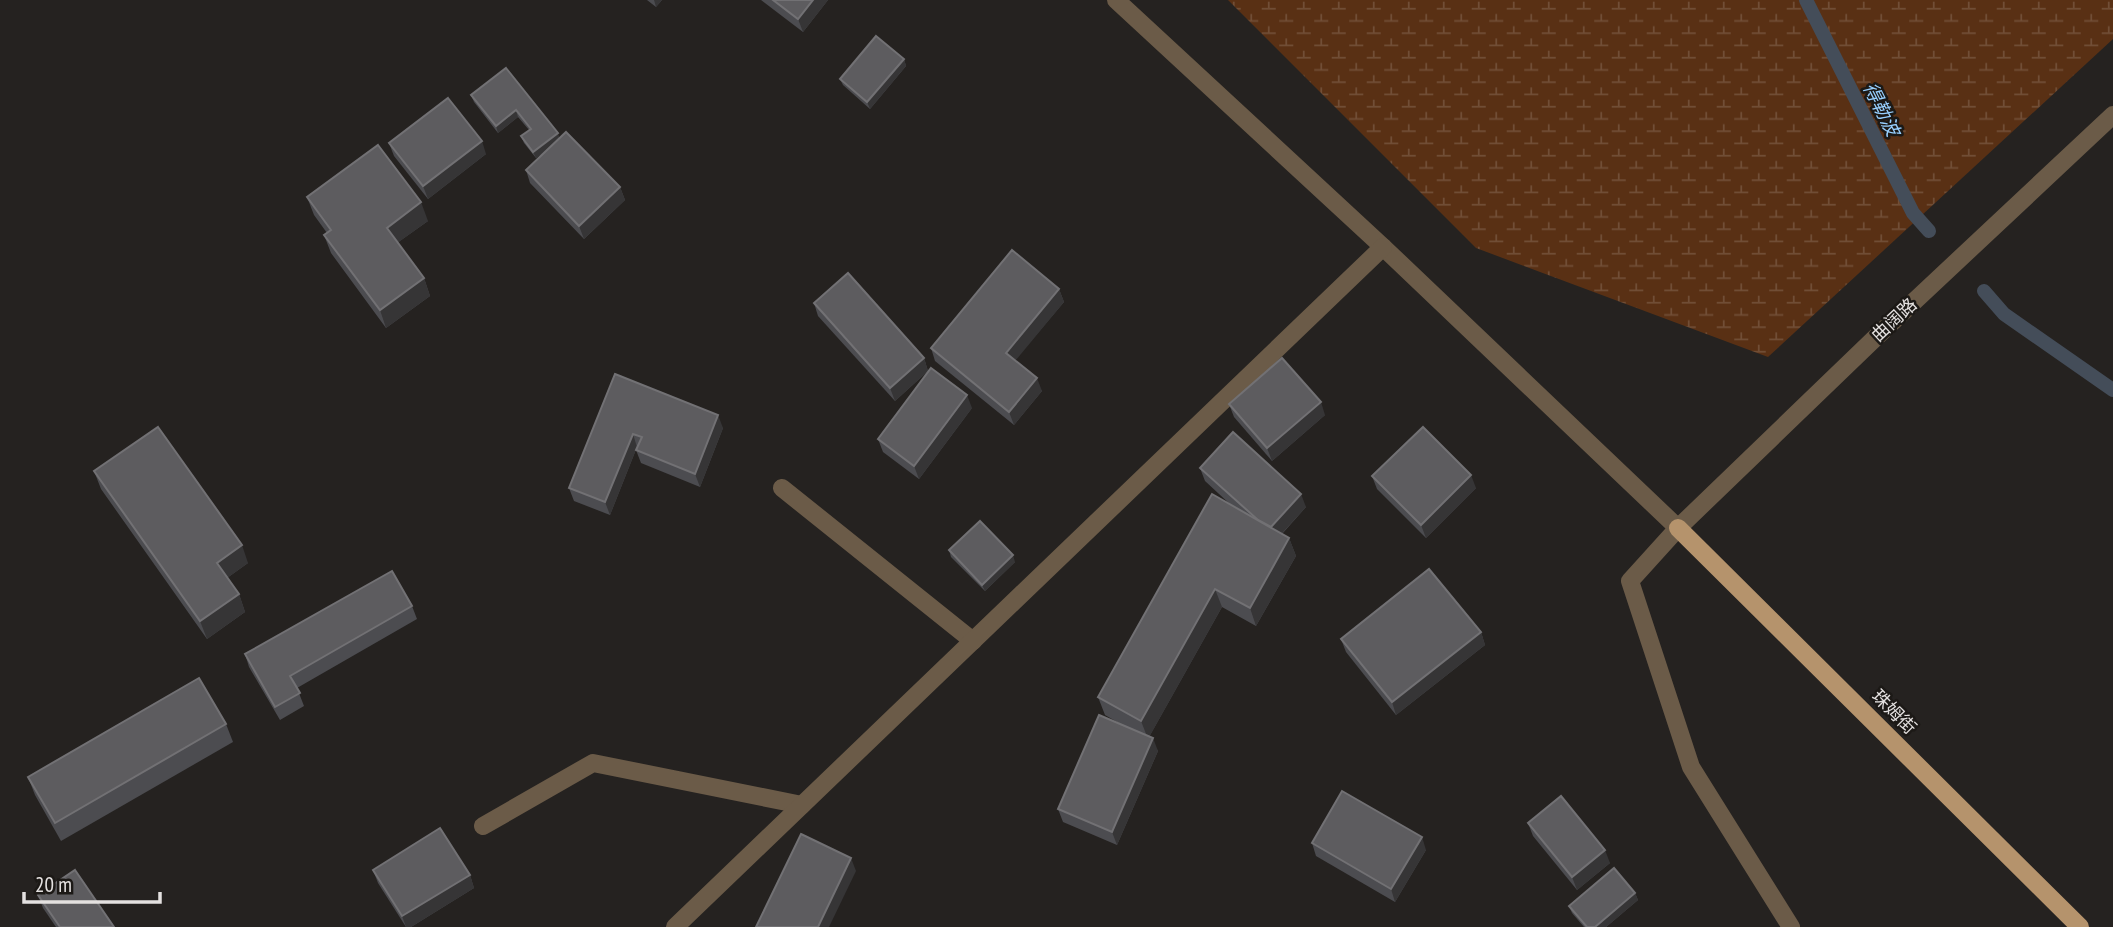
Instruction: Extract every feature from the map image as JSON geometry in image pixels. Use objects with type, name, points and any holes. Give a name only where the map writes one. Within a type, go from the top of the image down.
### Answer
[{"type":"main road","name":"珠姆街","points":[[1678,528],[2080,927]]},
{"type":"street","points":[[1116,0],[1383,247],[1678,528]]},
{"type":"street","name":"曲阔路","points":[[1791,927],[1691,767],[1630,581],[1678,528],[1863,349],[2113,115]]},
{"type":"street","points":[[675,927],[1383,247]]},
{"type":"street","points":[[782,488],[973,641]]},
{"type":"street","points":[[482,826],[593,763],[802,805]]},
{"type":"green space","points":[[1228,0],[2113,0],[2113,39],[1768,357],[1476,248]]},
{"type":"building","points":[[773,0],[813,0],[798,19]]},
{"type":"building","points":[[876,36],[904,59],[867,102],[840,79]]},
{"type":"building","points":[[506,68],[558,133],[533,152],[521,136],[531,129],[516,110],[496,126],[471,95]]},
{"type":"building","points":[[448,98],[482,141],[423,186],[389,143]]},
{"type":"building","points":[[566,132],[620,187],[579,226],[526,170]]},
{"type":"building","points":[[378,145],[421,202],[387,228],[424,278],[380,310],[324,235],[331,230],[307,197]]},
{"type":"building","points":[[1012,250],[1059,289],[1006,353],[1037,378],[1009,412],[931,348]]},
{"type":"building","points":[[848,273],[924,358],[890,388],[814,303]]},
{"type":"building","points":[[1282,358],[1321,402],[1267,448],[1229,404]]},
{"type":"building","points":[[931,368],[967,395],[914,466],[878,439]]},
{"type":"building","points":[[615,374],[718,415],[695,474],[636,450],[642,437],[633,434],[605,502],[569,488]]},
{"type":"building","points":[[158,427],[242,545],[217,563],[239,594],[200,621],[94,471]]},
{"type":"building","points":[[1423,427],[1471,475],[1421,525],[1372,476]]},
{"type":"building","points":[[1233,432],[1301,494],[1271,527],[1258,520],[1200,468]]},
{"type":"building","points":[[1212,494],[1289,538],[1250,608],[1215,589],[1141,721],[1098,697]]},
{"type":"building","points":[[980,521],[1013,555],[982,585],[949,550]]},
{"type":"building","points":[[1429,569],[1481,632],[1392,702],[1341,639]]},
{"type":"building","points":[[392,571],[412,606],[290,676],[300,693],[275,707],[245,654]]},
{"type":"building","points":[[199,678],[226,724],[55,823],[28,777]]},
{"type":"building","points":[[1099,715],[1153,738],[1112,832],[1058,809]]},
{"type":"building","points":[[1342,791],[1422,837],[1391,889],[1312,843]]},
{"type":"building","points":[[1561,796],[1605,850],[1572,877],[1528,823]]},
{"type":"building","points":[[440,828],[470,875],[402,916],[373,870]]},
{"type":"building","points":[[801,834],[851,858],[818,927],[756,927]]},
{"type":"building","points":[[1614,868],[1635,893],[1595,927],[1587,927],[1569,906]]},
{"type":"building","points":[[75,870],[114,927],[60,927],[38,895]]},
{"type":"waterway","name":"得勒波","points":[[1806,0],[1913,213],[1929,231]]},
{"type":"waterway","name":"得勒波","points":[[1984,291],[2004,314],[2113,390]]}]
